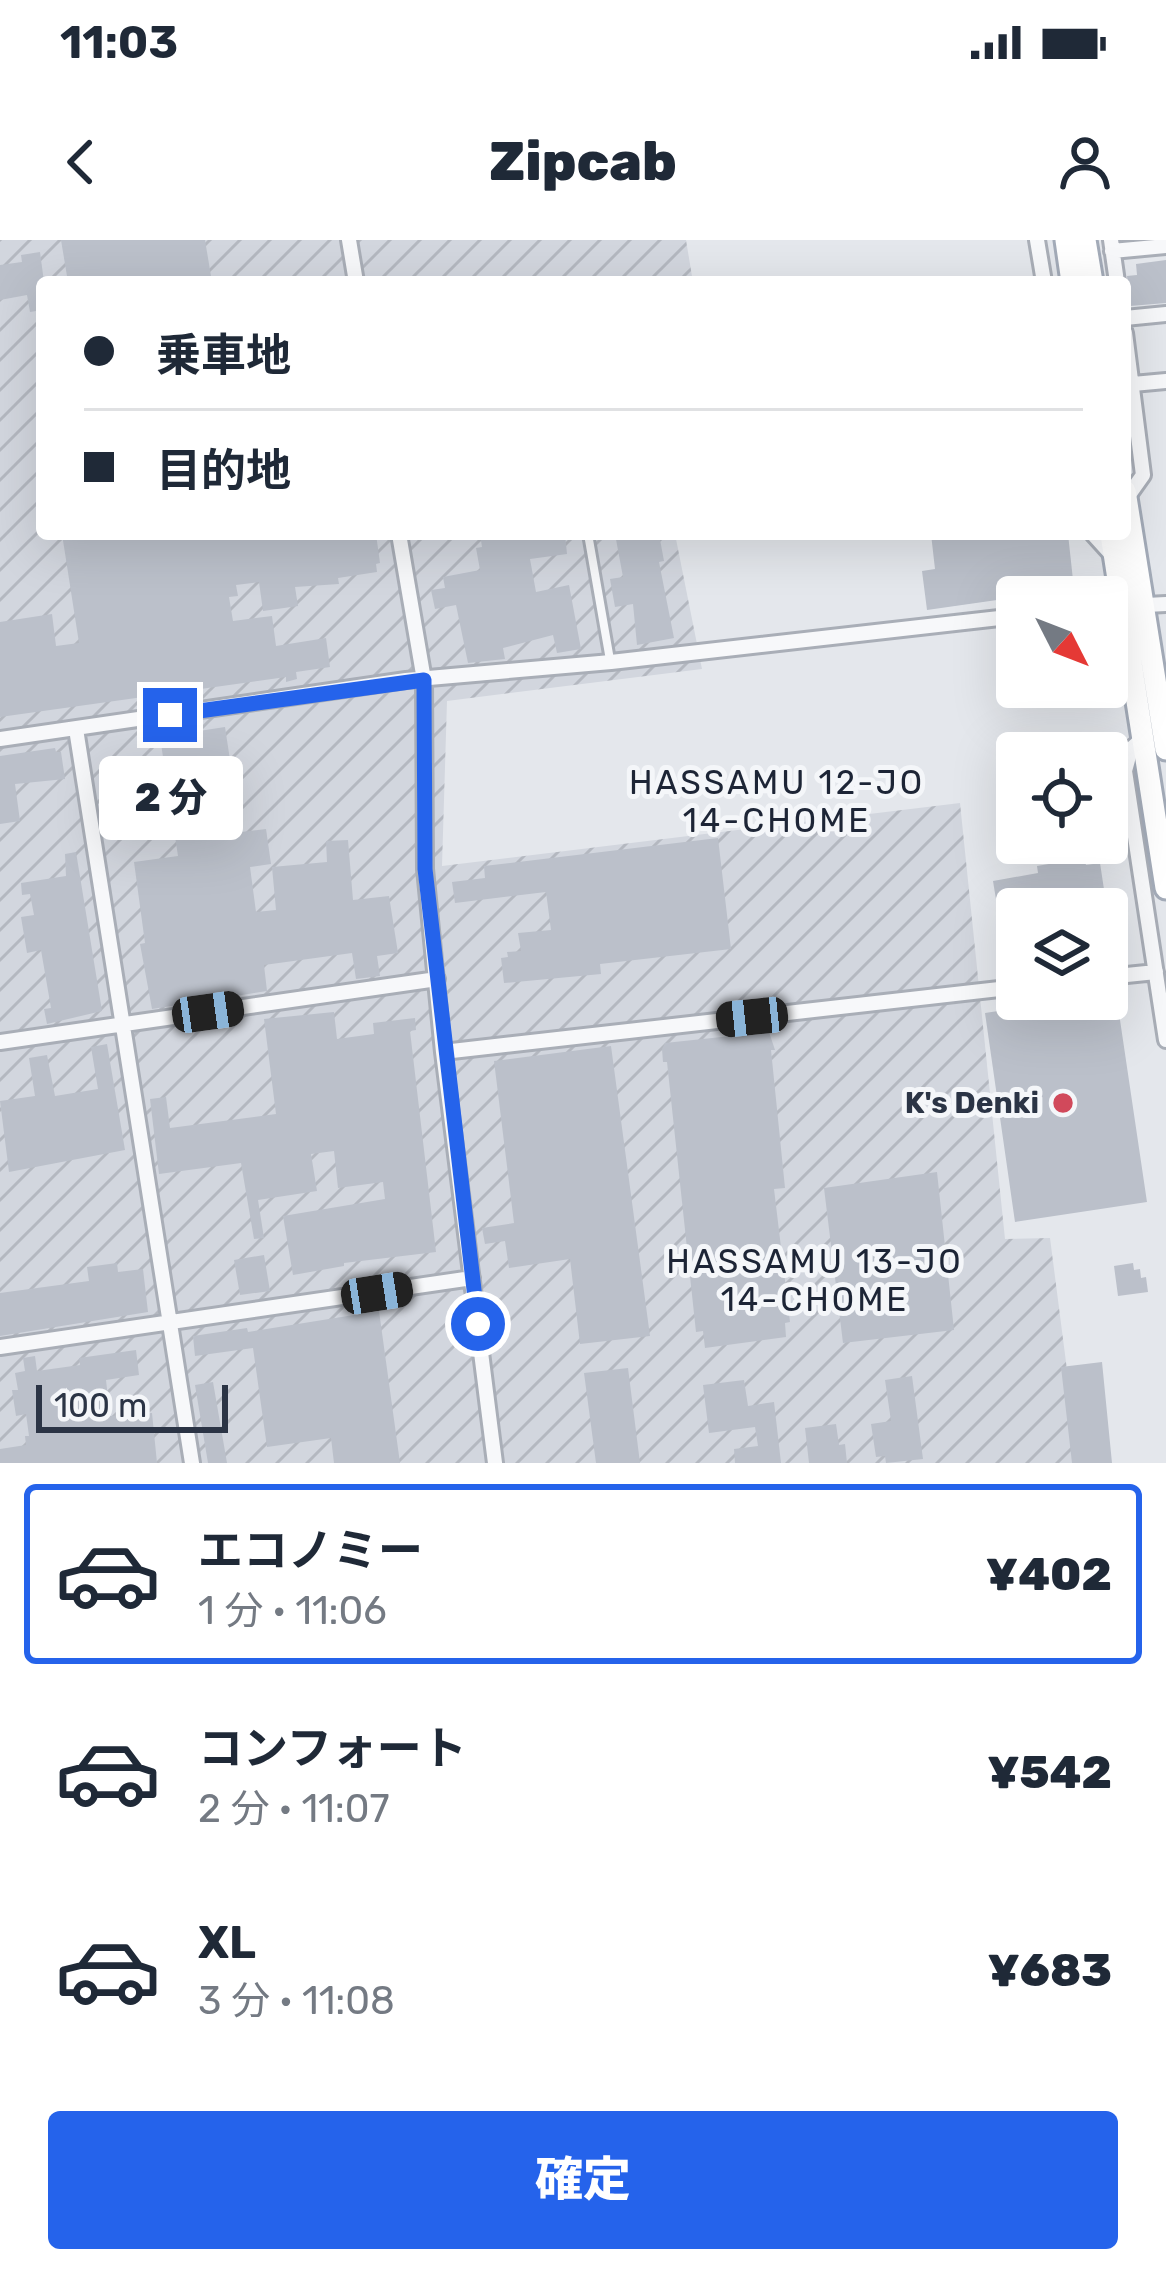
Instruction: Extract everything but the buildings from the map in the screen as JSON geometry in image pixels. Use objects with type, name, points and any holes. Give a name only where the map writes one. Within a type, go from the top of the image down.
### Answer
[{"type":"main road","points":[[1066,240],[1071,276]]},
{"type":"main road","points":[[1085,240],[1091,276]]},
{"type":"main road","points":[[1112,540],[1162,702],[1166,749]]},
{"type":"main road","points":[[1130,540],[1143,738],[1166,888]]},
{"type":"street","points":[[349,240],[355,276]]},
{"type":"street","points":[[1036,240],[1043,276]]},
{"type":"street","points":[[1116,276],[1112,245],[1166,245]]},
{"type":"street","points":[[1131,317],[1166,314]]},
{"type":"street","points":[[1131,376],[1143,475],[1131,489]]},
{"type":"street","points":[[1132,383],[1166,381]]},
{"type":"street","points":[[400,540],[424,680],[424,865],[443,1052],[495,1463]]},
{"type":"street","points":[[1098,540],[1115,558]]},
{"type":"street","points":[[0,739],[424,680],[996,618]]},
{"type":"street","points":[[76,729],[192,1463]]},
{"type":"street","points":[[1143,738],[1131,749],[1125,771],[1166,1040]]},
{"type":"street","points":[[1128,975],[1156,972]]},
{"type":"street","points":[[0,1042],[437,979]]},
{"type":"street","points":[[443,1052],[996,989]]},
{"type":"street","points":[[0,1347],[472,1278]]},
{"type":"lane","points":[[589,540],[610,662]]},
{"type":"shaded area","points":[[0,240],[686,240],[692,276],[36,276],[36,540],[676,540],[702,669],[447,701],[442,866],[960,803],[1005,1239],[1050,1238],[1079,1463],[0,1463]]},
{"type":"place","name":"K's Denki","points":[[1063,1103]]},
{"type":"district","name":"HASSAMU 12-JO 14-CHOME","points":[[777,801]]},
{"type":"district","name":"HASSAMU 13-JO 14-CHOME","points":[[815,1280]]},
{"type":"route","points":[[170,715],[424,680],[425,869],[478,1324]]}]
